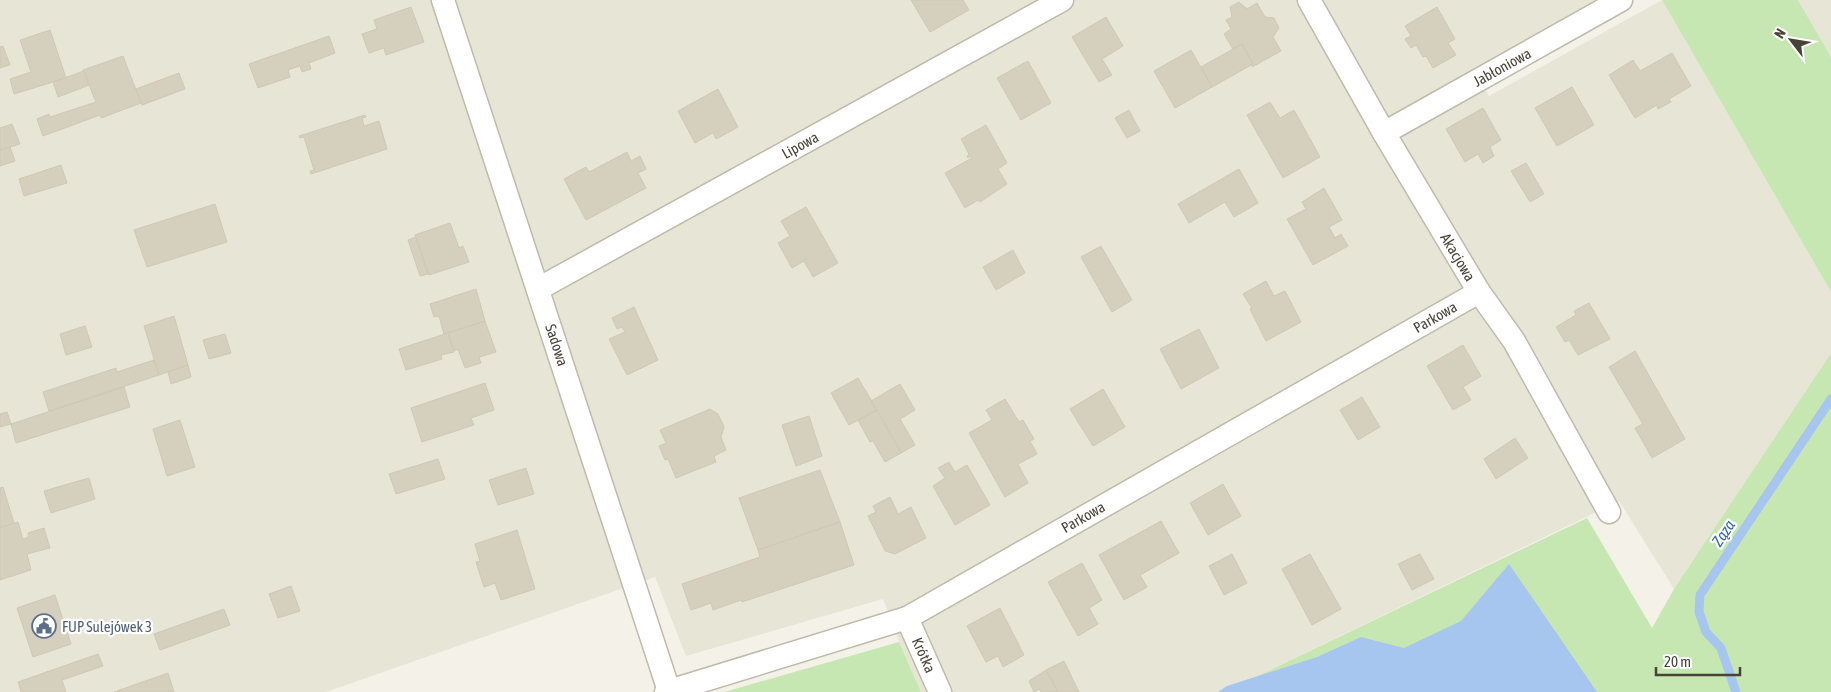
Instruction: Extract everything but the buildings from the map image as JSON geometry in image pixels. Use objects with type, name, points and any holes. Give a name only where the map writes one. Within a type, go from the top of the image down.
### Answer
[{"type":"street","name":"Sadowa","points":[[443,0],[667,692]]},
{"type":"street","name":"Lipowa","points":[[538,289],[1062,0]]},
{"type":"street","name":"Akacjowa","points":[[1309,0],[1384,133],[1479,292],[1514,341],[1609,512]]},
{"type":"street","name":"Jabłoniowa","points":[[1384,133],[1621,0]]},
{"type":"street","name":"Parkowa","points":[[667,692],[907,618],[1479,292]]},
{"type":"street","name":"Krótka","points":[[907,618],[940,692]]},
{"type":"shaded area","points":[[0,0],[1605,0],[1484,86],[1489,96],[1662,0],[1831,292],[1831,353],[1674,589],[1619,501],[1224,692],[921,692],[883,599],[686,656],[655,577],[326,692],[0,692]]},
{"type":"shaded area","points":[[1798,0],[1831,0],[1831,57]]},
{"type":"green space","points":[[1662,0],[1798,0],[1831,57],[1831,292]]},
{"type":"green space","points":[[1831,353],[1831,692],[1224,692],[1587,518],[1652,628],[1674,589]]},
{"type":"green space","points":[[899,642],[921,692],[724,692]]},
{"type":"water","points":[[1509,564],[1597,692],[1218,692],[1227,686],[1317,657],[1361,637],[1404,648],[1461,621]]},
{"type":"waterway","name":"Ząza","points":[[1736,692],[1721,648],[1706,632],[1699,612],[1700,595],[1831,399]]},
{"type":"place","name":"FUP Sulejówek 3","points":[[44,626]]}]
